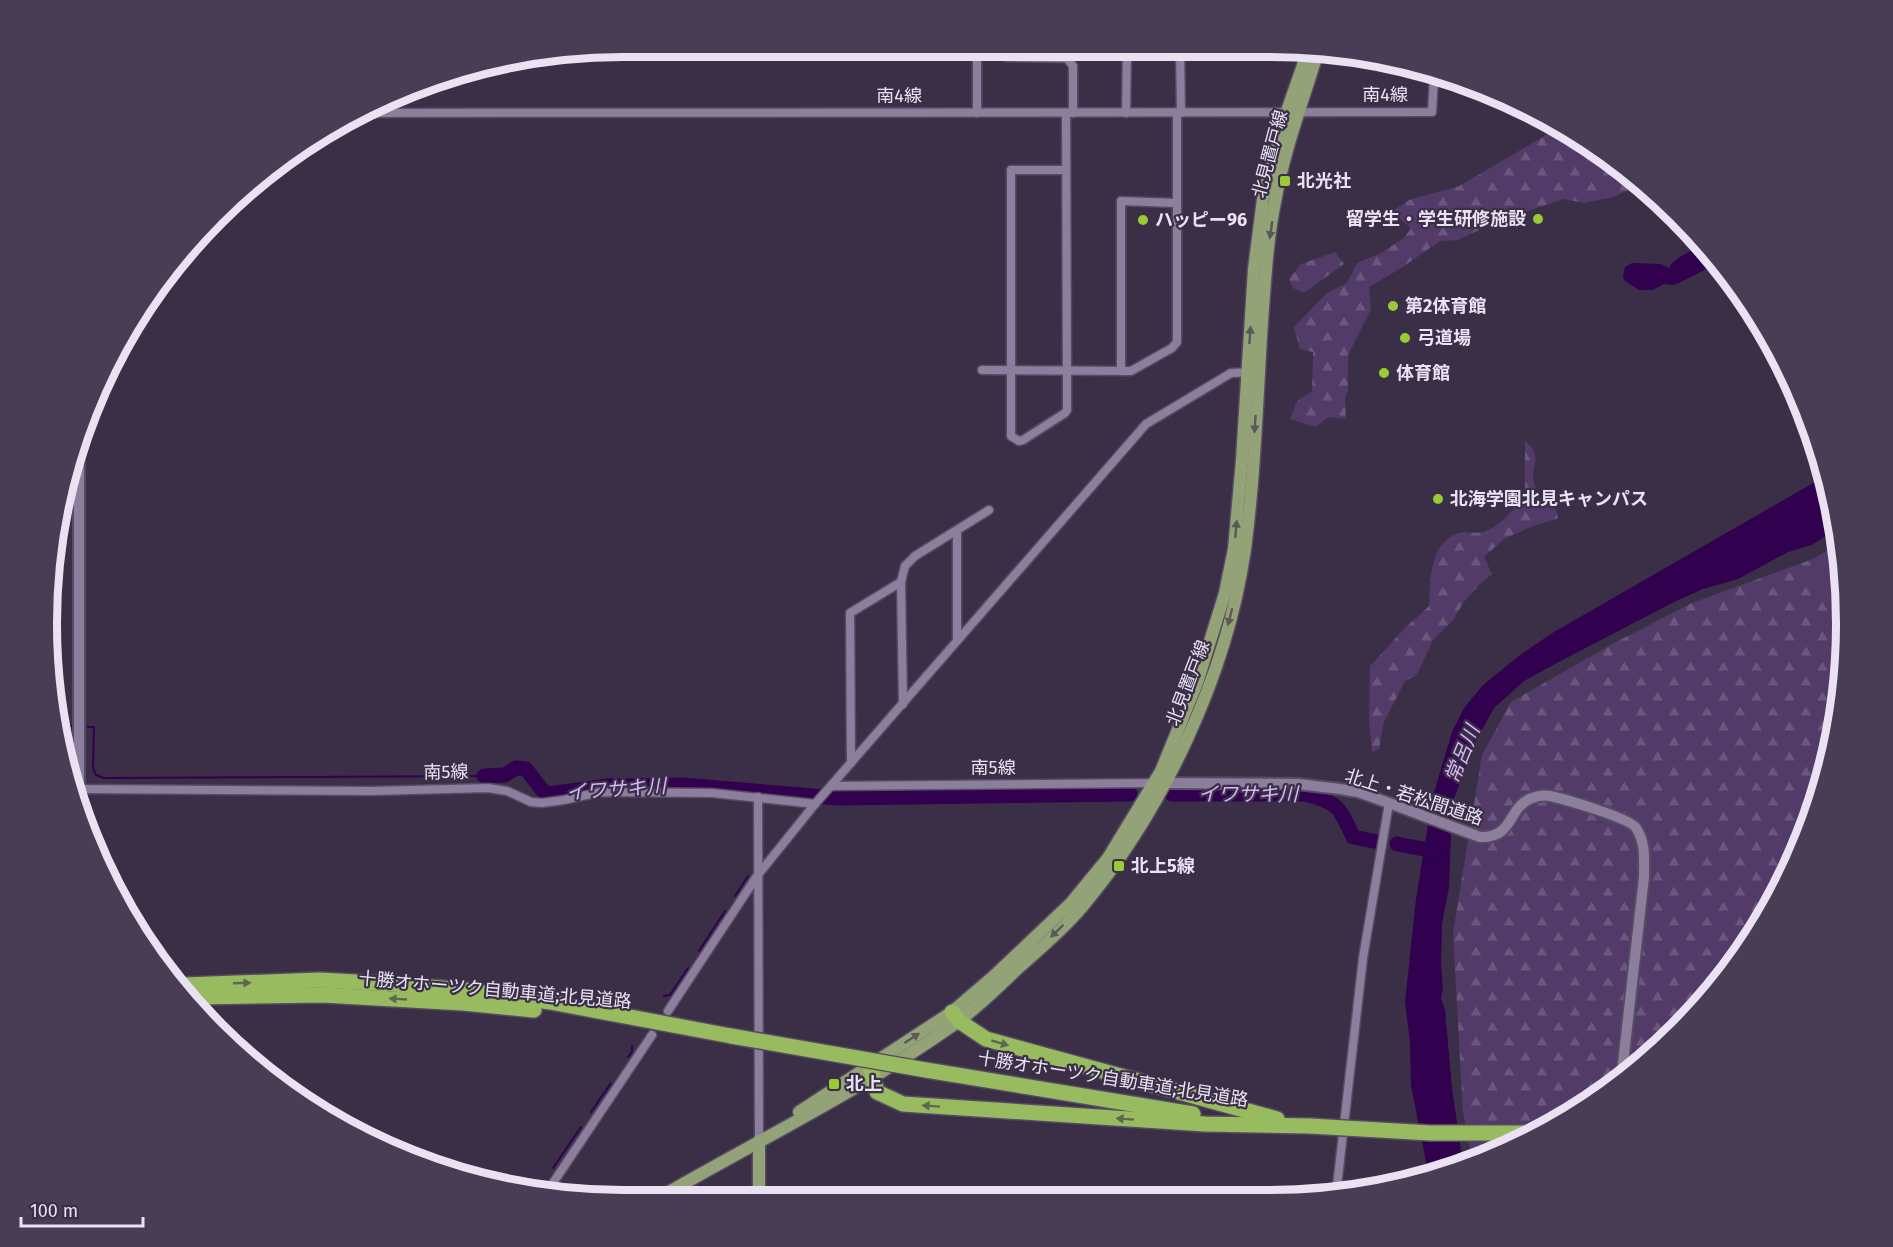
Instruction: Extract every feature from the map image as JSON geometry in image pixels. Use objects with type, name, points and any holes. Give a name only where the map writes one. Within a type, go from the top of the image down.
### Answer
[{"type":"highway","name":"十勝オホーツク自動車道;北見道路","points":[[188,985],[319,980],[464,990],[550,1002],[926,1070],[1207,1116],[1310,1126],[1431,1133],[1518,1133]]},
{"type":"highway","name":"十勝オホーツク自動車道;北見道路","points":[[198,997],[323,995],[463,1003],[686,1028]]},
{"type":"highway","points":[[955,1016],[986,1039],[1251,1113],[1310,1126]]},
{"type":"highway","points":[[871,1072],[877,1092],[903,1104],[1204,1124],[1310,1126]]},
{"type":"main road","name":"北見置戸線","points":[[673,1190],[775,1134],[955,1016],[1071,903],[1108,858],[1159,783],[1197,683],[1225,593],[1234,549],[1242,460],[1273,212],[1306,58]]},
{"type":"main road","name":"北見置戸線","points":[[1293,112],[1315,59]]},
{"type":"main road","points":[[759,1141],[759,1190]]},
{"type":"street","points":[[977,57],[977,113]]},
{"type":"street","points":[[1065,57],[1073,66],[1066,170],[1067,371],[1065,413],[1019,441],[1011,436],[1011,170],[1066,170]]},
{"type":"street","points":[[1126,113],[1127,57]]},
{"type":"street","points":[[982,370],[1131,371],[1172,348],[1178,342],[1176,203],[1180,57]]},
{"type":"street","name":"南4線","points":[[378,113],[1432,112],[1434,81]]},
{"type":"street","points":[[1121,371],[1121,201],[1176,203]]},
{"type":"street","points":[[668,1011],[757,876],[851,763],[1146,424],[1231,373],[1253,372]]},
{"type":"street","points":[[76,771],[79,468]]},
{"type":"street","points":[[903,704],[901,582],[905,566],[915,556],[989,510]]},
{"type":"street","points":[[957,531],[957,640]]},
{"type":"street","points":[[851,763],[850,613],[901,582]]},
{"type":"street","name":"南5線","points":[[833,786],[1159,783]]},
{"type":"street","name":"北上・若松間道路","points":[[1159,783],[1298,784],[1358,792],[1480,837],[1492,837],[1502,832],[1523,802],[1534,796],[1549,796],[1615,816],[1635,825],[1644,844],[1644,877],[1623,1066]]},
{"type":"street","name":"南5線","points":[[82,789],[372,791],[488,788],[507,791],[531,802],[542,803],[600,792],[712,793],[820,800]]},
{"type":"street","points":[[758,797],[759,1141]]},
{"type":"street","points":[[1337,1186],[1363,958],[1394,804]]},
{"type":"street","points":[[552,1185],[652,1035]]},
{"type":"green space","points":[[1549,131],[1553,133],[1584,152],[1632,189],[1613,197],[1584,203],[1564,199],[1500,220],[1458,240],[1440,241],[1369,287],[1371,309],[1348,355],[1346,419],[1329,417],[1315,427],[1290,419],[1297,401],[1312,391],[1313,352],[1300,349],[1294,327],[1327,293],[1347,283],[1357,263],[1383,252],[1405,237],[1411,228],[1391,212],[1409,200],[1459,186]]},
{"type":"green space","points":[[1335,252],[1344,264],[1304,293],[1293,288],[1289,279],[1301,264]]},
{"type":"green space","points":[[1525,441],[1535,453],[1533,476],[1536,489],[1541,500],[1555,506],[1558,518],[1504,539],[1484,557],[1492,574],[1479,585],[1463,603],[1453,620],[1433,640],[1417,675],[1405,681],[1384,722],[1379,749],[1372,752],[1369,721],[1370,666],[1429,606],[1433,564],[1442,545],[1459,533],[1483,532],[1495,526],[1525,496]]},
{"type":"green space","points":[[1831,548],[1836,624],[1831,697],[1817,770],[1806,806],[1778,874],[1760,907],[1719,968],[1670,1024],[1643,1049],[1584,1095],[1553,1114],[1520,1132],[1471,1153],[1463,1112],[1453,933],[1482,755],[1511,702],[1616,642],[1692,603],[1813,559]]},
{"type":"green space","points":[[1831,548],[1836,617],[1825,607],[1813,559]]},
{"type":"water","points":[[1694,249],[1709,267],[1674,285],[1664,284],[1653,290],[1639,290],[1625,281],[1623,276],[1625,267],[1632,263],[1660,264],[1669,268],[1671,264]]},
{"type":"water","name":"常呂川","points":[[1818,480],[1828,534],[1812,545],[1788,552],[1738,579],[1703,589],[1674,602],[1524,681],[1494,708],[1476,741],[1452,804],[1449,887],[1442,924],[1443,989],[1441,998],[1445,1010],[1452,1088],[1462,1156],[1427,1168],[1411,1086],[1410,1042],[1405,1002],[1416,899],[1432,799],[1452,732],[1464,708],[1483,685],[1520,655],[1554,632]]},
{"type":"waterway","name":"イワサキ川","points":[[67,726],[72,726]]},
{"type":"waterway","name":"イワサキ川","points":[[88,727],[94,727],[93,768],[96,775],[104,778],[484,776]]},
{"type":"waterway","name":"イワサキ川","points":[[484,776],[505,775],[516,768],[526,769],[548,794],[608,786],[682,785],[838,798],[1130,794]]},
{"type":"waterway","name":"イワサキ川","points":[[1172,794],[1305,794],[1324,800],[1336,807],[1345,819],[1353,837],[1374,841]]},
{"type":"waterway","name":"イワサキ川","points":[[1397,844],[1439,852]]},
{"type":"waterway","points":[[735,896],[748,876]]},
{"type":"waterway","points":[[699,951],[725,911]]},
{"type":"waterway","points":[[664,996],[670,995],[688,968]]},
{"type":"waterway","points":[[628,1057],[632,1052],[632,1046]]},
{"type":"waterway","points":[[591,1112],[611,1083]]},
{"type":"waterway","points":[[553,1168],[581,1127]]},
{"type":"place","name":"北光社","points":[[1285,181]]},
{"type":"place","name":"留学生・学生研修施設","points":[[1538,219]]},
{"type":"place","name":"ハッピー96","points":[[1143,220]]},
{"type":"place","name":"第2体育館","points":[[1393,306]]},
{"type":"place","name":"弓道場","points":[[1405,338]]},
{"type":"place","name":"体育館","points":[[1384,373]]},
{"type":"place","name":"北海学園北見キャンパス","points":[[1438,499]]},
{"type":"place","name":"北上5線","points":[[1119,866]]},
{"type":"place","name":"北上","points":[[834,1084]]}]
